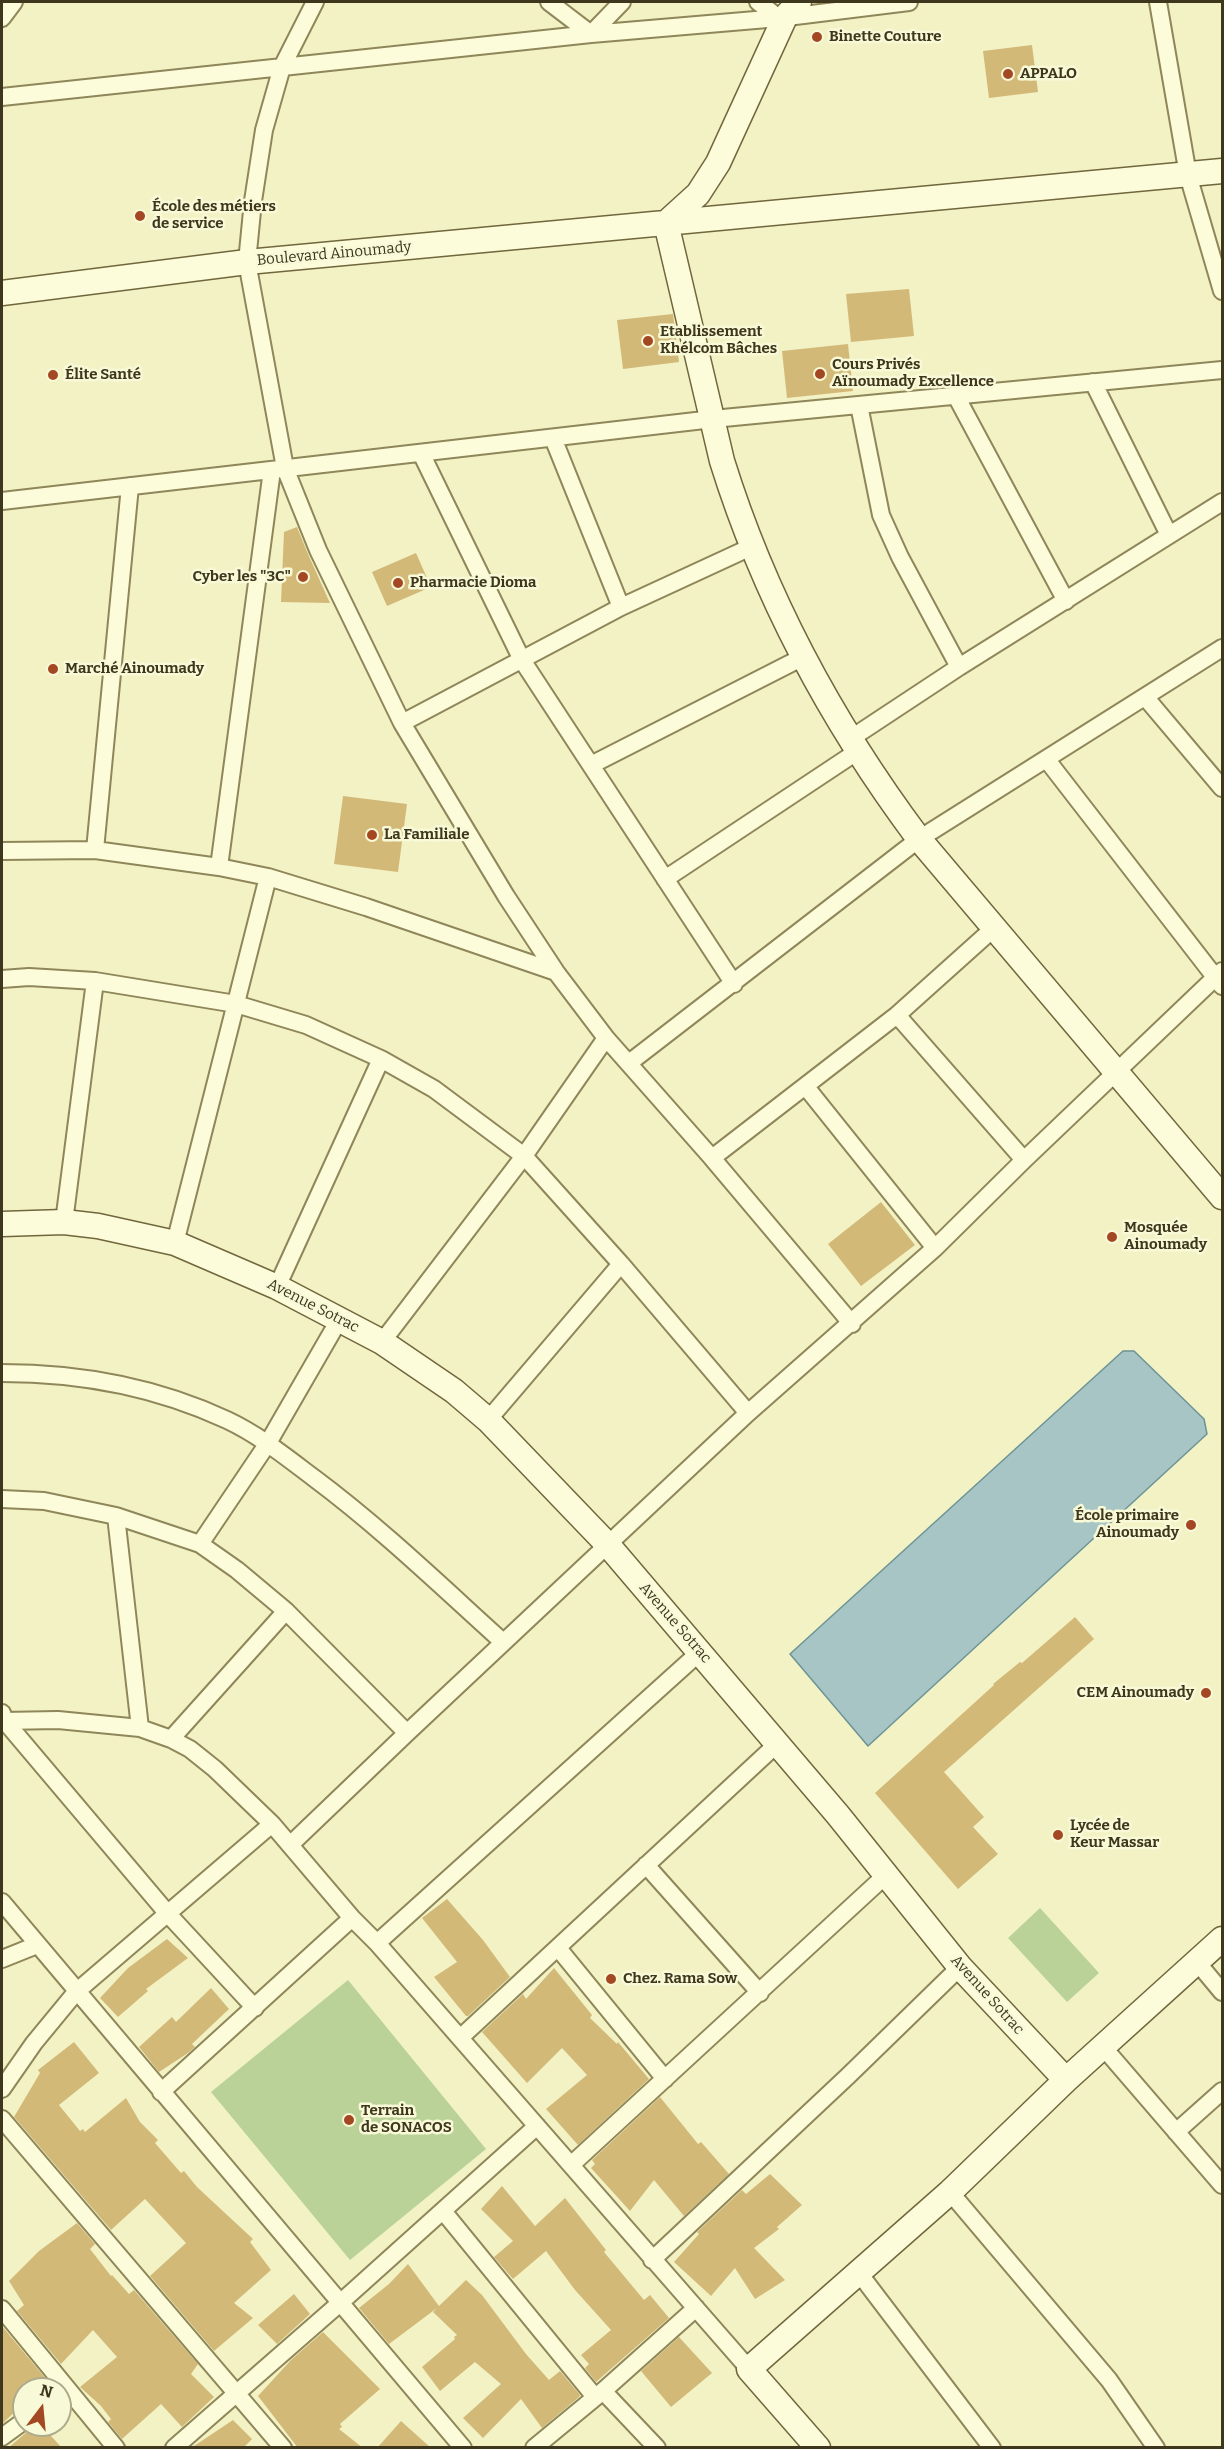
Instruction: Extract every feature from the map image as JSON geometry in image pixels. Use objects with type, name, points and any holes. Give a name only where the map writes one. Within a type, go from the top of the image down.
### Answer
[{"type":"street","points":[[2,18],[14,2]]},
{"type":"street","points":[[219,867],[278,469],[248,262],[253,201],[264,130],[282,67],[315,2]]},
{"type":"street","points":[[549,2],[591,34]]},
{"type":"street","points":[[591,34],[622,2]]},
{"type":"street","points":[[758,2],[788,12]]},
{"type":"street","points":[[2,97],[788,12],[909,2]]},
{"type":"street","points":[[1158,2],[1188,175],[1222,291]]},
{"type":"street","points":[[788,12],[718,163],[698,194],[666,223],[725,470],[752,547],[788,629],[803,657],[854,745],[889,799],[919,839],[1222,1197]]},
{"type":"street","name":"Boulevard Ainoumady","points":[[2,292],[248,262],[1222,171]]},
{"type":"street","points":[[2,501],[713,419],[1222,370]]},
{"type":"street","points":[[1093,382],[1169,535]]},
{"type":"street","points":[[956,396],[1066,601]]},
{"type":"street","points":[[859,405],[881,515],[900,557],[959,667]]},
{"type":"street","points":[[553,438],[621,607]]},
{"type":"street","points":[[421,453],[522,660],[734,984]]},
{"type":"street","points":[[278,469],[402,723],[506,896],[556,972],[606,1038],[712,1158],[852,1324]]},
{"type":"street","points":[[95,850],[130,486]]},
{"type":"street","points":[[665,879],[854,745],[959,667],[1222,502]]},
{"type":"street","points":[[402,723],[621,607],[752,547]]},
{"type":"street","points":[[629,1063],[919,839],[1222,648]]},
{"type":"street","points":[[591,765],[803,657]]},
{"type":"street","points":[[1146,698],[1222,788]]},
{"type":"street","points":[[290,1845],[748,1413],[852,1324],[935,1248],[1024,1160],[1220,978],[1047,759]]},
{"type":"street","points":[[2,850],[95,850],[219,867],[268,877],[366,907],[556,972]]},
{"type":"street","points":[[175,1243],[268,877]]},
{"type":"street","points":[[712,1158],[897,1015],[994,928]]},
{"type":"street","points":[[2,979],[29,977],[95,981],[236,1004],[306,1025],[381,1059],[434,1089],[524,1155],[748,1413]]},
{"type":"street","points":[[64,1222],[95,981]]},
{"type":"street","points":[[897,1015],[1024,1160]]},
{"type":"street","points":[[382,1342],[524,1155],[606,1038]]},
{"type":"street","points":[[277,1287],[381,1059]]},
{"type":"street","points":[[806,1087],[935,1248]]},
{"type":"street","name":"Avenue Sotrac","points":[[2,1224],[64,1222],[98,1226],[175,1243],[277,1287],[382,1342],[454,1391],[488,1420],[608,1545],[701,1651],[960,1967],[1066,2080]]},
{"type":"street","points":[[488,1420],[621,1264]]},
{"type":"street","points":[[200,1544],[268,1443],[339,1320]]},
{"type":"street","points":[[2,1373],[86,1378],[130,1386],[188,1404],[228,1421],[268,1443],[390,1537],[503,1642]]},
{"type":"street","points":[[2,1499],[44,1501],[116,1516],[200,1544],[237,1570],[286,1611],[407,1733]]},
{"type":"street","points":[[116,1516],[140,1728]]},
{"type":"street","points":[[171,1739],[286,1611]]},
{"type":"street","points":[[376,1943],[701,1651]]},
{"type":"street","points":[[2,1717],[140,1728],[171,1739],[190,1749],[215,1769],[272,1824],[818,2448]]},
{"type":"street","points":[[2,1717],[168,1914],[255,2008]]},
{"type":"street","points":[[460,2038],[777,1744]]},
{"type":"street","points":[[2,2089],[34,2043],[76,1992],[272,1824]]},
{"type":"street","points":[[646,1865],[760,1993]]},
{"type":"street","points":[[571,2165],[886,1875]]},
{"type":"street","points":[[2,1902],[464,2448]]},
{"type":"street","points":[[161,2092],[352,1918]]},
{"type":"street","points":[[749,2369],[950,2192],[1066,2080],[1222,1939]]},
{"type":"street","points":[[2,1959],[37,1946]]},
{"type":"street","points":[[558,1948],[665,2079]]},
{"type":"street","points":[[1197,1962],[1222,1992]]},
{"type":"street","points":[[652,2260],[960,1967]]},
{"type":"street","points":[[1104,2048],[1222,2185]]},
{"type":"street","points":[[1176,2132],[1222,2091]]},
{"type":"street","points":[[2,2119],[283,2448]]},
{"type":"street","points":[[174,2448],[537,2126]]},
{"type":"street","points":[[950,2192],[1114,2386],[1156,2448]]},
{"type":"street","points":[[443,2211],[599,2394],[657,2448]]},
{"type":"street","points":[[859,2273],[992,2448]]},
{"type":"street","points":[[2,2308],[52,2377]]},
{"type":"street","points":[[534,2448],[696,2308]]},
{"type":"street","points":[[72,2402],[116,2448]]},
{"type":"green space","points":[[1040,1908],[1099,1973],[1067,2002],[1008,1938]]},
{"type":"green space","name":"Terrain de SONACOS","points":[[348,1980],[486,2149],[350,2260],[211,2092]]},
{"type":"water","points":[[1123,1351],[1134,1351],[1204,1419],[1207,1434],[868,1746],[790,1654]]},
{"type":"building","points":[[1032,45],[1038,92],[989,98],[983,51]]},
{"type":"building","points":[[909,289],[914,336],[851,342],[846,294]]},
{"type":"building","name":"Etablissement Khélcom Bâches","points":[[673,314],[679,362],[623,369],[617,320]]},
{"type":"building","points":[[848,344],[853,391],[787,398],[782,351]]},
{"type":"building","points":[[297,527],[330,603],[281,602],[284,532]]},
{"type":"building","points":[[416,553],[431,587],[387,606],[372,572]]},
{"type":"building","points":[[343,796],[407,804],[398,872],[334,864]]},
{"type":"building","points":[[881,1202],[915,1245],[861,1286],[828,1244]]},
{"type":"building","points":[[1075,1617],[1094,1639],[944,1772],[984,1817],[973,1827],[998,1854],[958,1889],[875,1793],[993,1684],[1020,1662],[1022,1663]]},
{"type":"building","points":[[447,1899],[483,1940],[510,1977],[468,2016],[434,1977],[457,1962],[422,1918]]},
{"type":"building","points":[[167,1939],[188,1958],[146,1989],[148,1991],[118,2017],[100,1998],[128,1968]]},
{"type":"building","points":[[554,1968],[592,2015],[590,2018],[617,2044],[618,2042],[649,2079],[578,2145],[546,2109],[587,2075],[562,2048],[527,2083],[482,2032],[523,1994],[526,1999]]},
{"type":"building","points":[[211,1988],[229,2009],[192,2044],[195,2047],[159,2072],[139,2047],[172,2017],[176,2022]]},
{"type":"building","points":[[74,2042],[99,2073],[59,2105],[80,2131],[83,2129],[85,2132],[126,2098],[140,2122],[158,2140],[155,2143],[181,2173],[184,2171],[197,2187],[253,2239],[250,2242],[271,2270],[234,2303],[253,2318],[214,2351],[150,2276],[186,2243],[145,2199],[111,2230],[14,2117],[40,2073],[38,2070]]},
{"type":"building","points":[[660,2097],[698,2144],[701,2142],[729,2174],[684,2216],[654,2180],[630,2211],[591,2168],[595,2164],[592,2160]]},
{"type":"building","points":[[770,2174],[802,2205],[777,2227],[779,2229],[754,2248],[785,2280],[755,2299],[735,2268],[711,2296],[674,2262],[699,2234],[697,2232],[742,2190],[746,2194]]},
{"type":"building","points":[[502,2186],[535,2226],[565,2198],[606,2250],[604,2252],[644,2300],[650,2295],[669,2318],[596,2382],[585,2368],[589,2364],[581,2355],[611,2330],[575,2290],[546,2251],[513,2279],[494,2257],[513,2241],[481,2209]]},
{"type":"building","points":[[77,2223],[95,2244],[90,2249],[111,2276],[129,2294],[134,2290],[198,2364],[191,2374],[214,2397],[182,2427],[161,2404],[122,2439],[108,2422],[111,2419],[101,2406],[80,2387],[117,2357],[93,2330],[61,2364],[17,2311],[24,2305],[9,2281],[39,2251]]},
{"type":"building","points":[[408,2264],[439,2306],[466,2280],[482,2295],[526,2354],[549,2380],[560,2371],[580,2395],[579,2397],[542,2428],[521,2399],[483,2438],[463,2418],[501,2384],[475,2362],[440,2391],[422,2367],[457,2335],[433,2312],[437,2308],[389,2344],[359,2308],[389,2284]]},
{"type":"building","points":[[294,2294],[310,2314],[277,2344],[258,2325]]},
{"type":"building","points":[[2,2326],[44,2377],[12,2377],[12,2414],[2,2424]]},
{"type":"building","points":[[323,2332],[380,2389],[340,2424],[342,2427],[339,2429],[363,2448],[298,2448],[258,2396],[291,2360]]},
{"type":"building","points":[[679,2337],[712,2373],[671,2407],[641,2371]]},
{"type":"building","points":[[233,2420],[252,2439],[243,2448],[191,2448]]},
{"type":"building","points":[[401,2421],[431,2448],[377,2448]]},
{"type":"building","points":[[21,2437],[52,2437],[62,2448],[8,2448]]},
{"type":"place","name":"Binette Couture","points":[[817,37]]},
{"type":"place","name":"APPALO","points":[[1008,74]]},
{"type":"place","name":"École des métiers de service","points":[[140,216]]},
{"type":"place","name":"Etablissement Khélcom Bâches","points":[[648,341]]},
{"type":"place","name":"Cours Privés Aïnoumady Excellence","points":[[820,374]]},
{"type":"place","name":"Élite Santé","points":[[53,375]]},
{"type":"place","name":"Cyber les \"3C\"","points":[[303,577]]},
{"type":"place","name":"Pharmacie Dioma","points":[[398,583]]},
{"type":"place","name":"Marché Ainoumady","points":[[53,669]]},
{"type":"place","name":"La Familiale","points":[[372,835]]},
{"type":"place","name":"Mosquée Ainoumady","points":[[1112,1237]]},
{"type":"place","name":"École primaire Ainoumady","points":[[1191,1525]]},
{"type":"place","name":"CEM Ainoumady","points":[[1206,1693]]},
{"type":"place","name":"Lycée de Keur Massar","points":[[1058,1835]]},
{"type":"place","name":"Chez. Rama Sow","points":[[611,1979]]},
{"type":"place","name":"Terrain de SONACOS","points":[[349,2120]]}]
